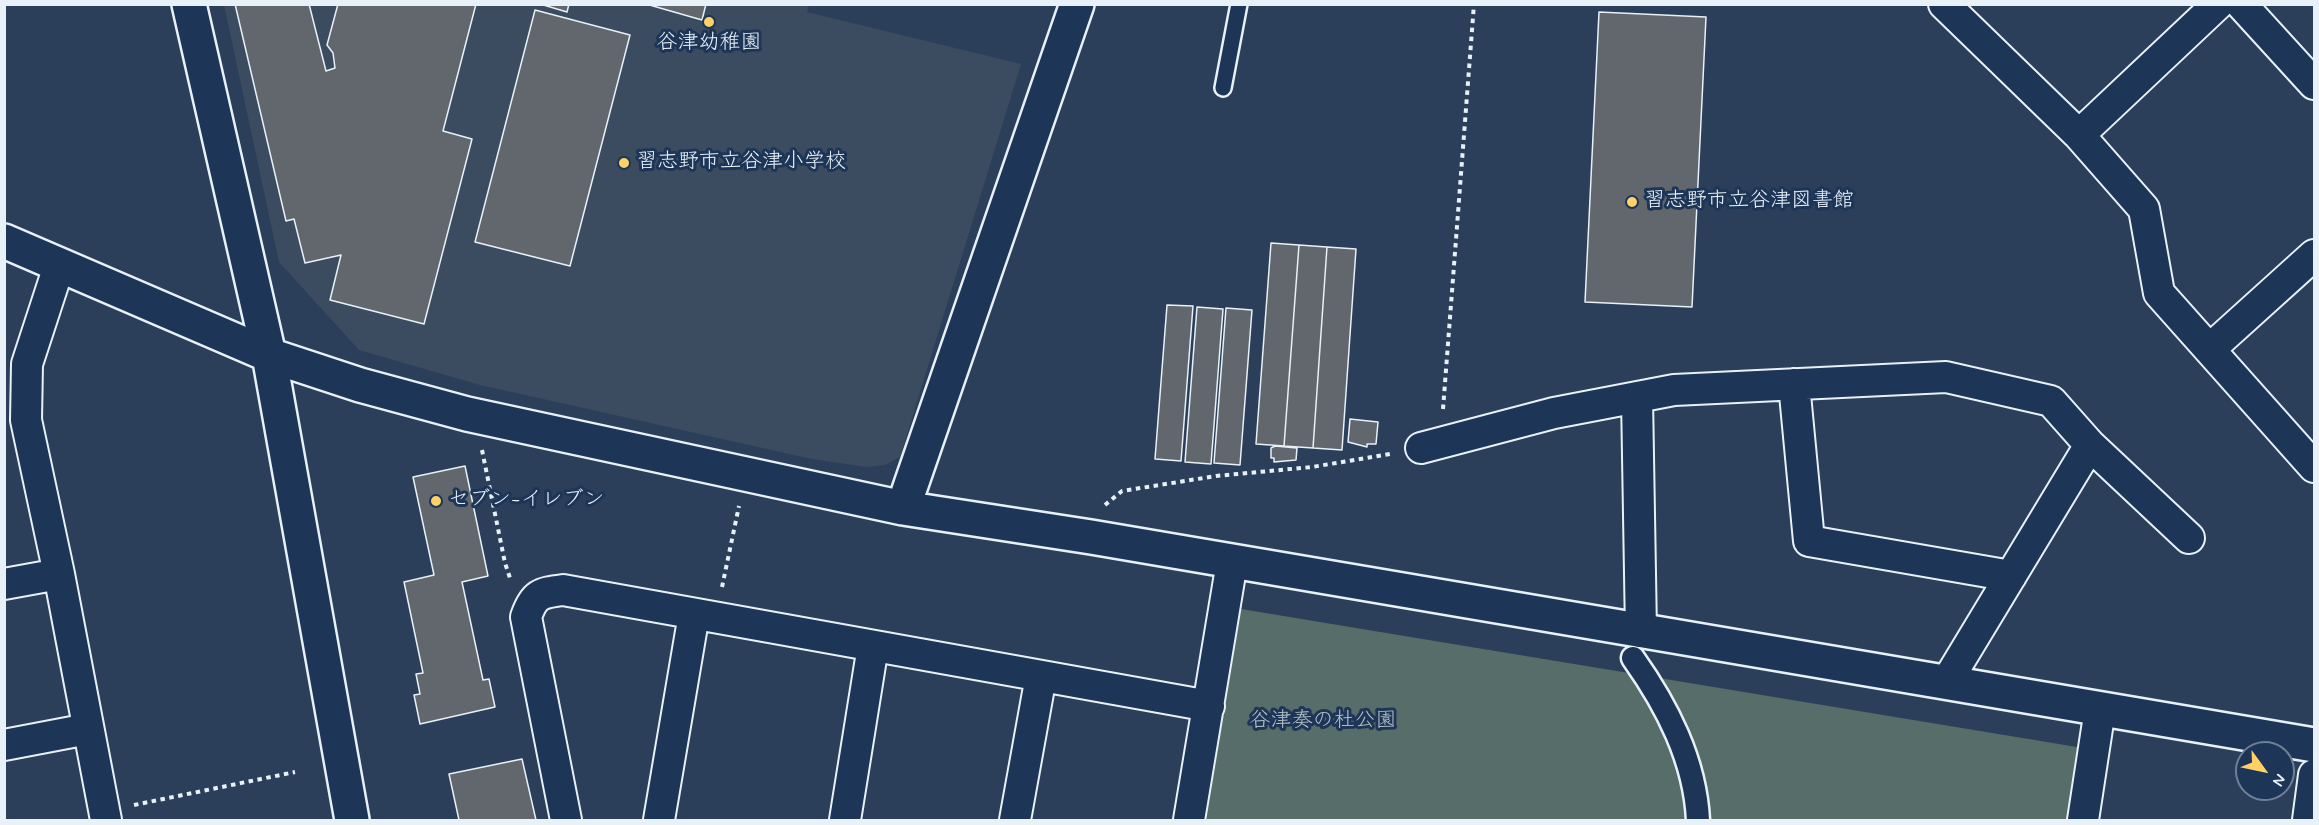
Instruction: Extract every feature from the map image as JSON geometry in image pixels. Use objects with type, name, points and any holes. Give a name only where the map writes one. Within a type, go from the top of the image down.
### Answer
[{"type":"street","points":[[189,4],[269,356],[352,820]]},
{"type":"street","points":[[903,508],[1077,4]]},
{"type":"street","points":[[1944,4],[2079,135],[2144,209],[2159,293],[2314,467]]},
{"type":"street","points":[[2079,135],[2218,4]]},
{"type":"street","points":[[2241,4],[2314,84]]},
{"type":"street","points":[[4,242],[269,356],[360,385],[467,414],[903,508],[1091,537],[1232,562],[1637,645],[1946,683],[2314,745]]},
{"type":"street","points":[[2210,349],[2314,255]]},
{"type":"street","points":[[59,266],[27,364],[26,420],[59,574],[105,816]]},
{"type":"street","points":[[1431,447],[1554,413],[1674,390],[1946,377],[2051,400],[2090,445],[2189,538]]},
{"type":"street","points":[[1794,384],[1809,541],[2010,576]]},
{"type":"street","points":[[1637,397],[1637,645],[1688,763],[1698,820]]},
{"type":"street","points":[[1946,683],[2090,445]]},
{"type":"street","points":[[1189,820],[1232,562]]},
{"type":"street","points":[[4,584],[59,574]]},
{"type":"street","points":[[566,820],[526,617],[531,603],[542,593],[563,590],[1209,706]]},
{"type":"street","points":[[659,820],[705,615]]},
{"type":"street","points":[[845,820],[873,646]]},
{"type":"street","points":[[1015,820],[1041,676]]},
{"type":"street","points":[[2083,820],[2100,709]]},
{"type":"street","points":[[4,745],[88,729]]},
{"type":"street","points":[[2308,820],[2314,775]]},
{"type":"lane","points":[[1222,88],[1239,4]]},
{"type":"path","points":[[1091,537],[1096,512],[1122,491],[1216,476],[1312,467],[1431,447],[1474,4]]},
{"type":"path","points":[[481,443],[505,563],[526,617]]},
{"type":"path","points":[[705,615],[739,504]]},
{"type":"path","points":[[105,816],[295,772]]},
{"type":"shaded area","name":"習志野市立谷津小学校","points":[[224,5],[809,5],[807,12],[1021,64],[900,457],[885,465],[866,467],[812,459],[480,385],[359,350],[279,262]]},
{"type":"green space","name":"谷津奏の杜公園","points":[[1241,609],[2083,748],[2071,820],[1206,820]]},
{"type":"building","points":[[235,4],[309,4],[326,71],[335,68],[333,53],[327,45],[338,4],[476,4],[443,131],[472,139],[424,324],[330,300],[341,255],[305,263],[294,219],[286,221]]},
{"type":"building","points":[[540,4],[569,4],[567,12]]},
{"type":"building","points":[[646,4],[706,4],[702,20]]},
{"type":"building","points":[[535,10],[630,35],[570,266],[475,242]]},
{"type":"building","points":[[1599,12],[1706,17],[1692,307],[1585,302]]},
{"type":"building","points":[[1271,243],[1299,245],[1284,446],[1256,444]]},
{"type":"building","points":[[1299,245],[1327,247],[1313,448],[1284,446]]},
{"type":"building","points":[[1327,247],[1356,249],[1342,450],[1313,448]]},
{"type":"building","points":[[1167,305],[1193,306],[1181,461],[1155,459]]},
{"type":"building","points":[[1197,307],[1223,309],[1211,464],[1185,462]]},
{"type":"building","points":[[1226,308],[1252,310],[1240,465],[1214,463]]},
{"type":"building","points":[[1350,419],[1378,422],[1376,444],[1367,444],[1367,447],[1348,442]]},
{"type":"building","points":[[1275,446],[1297,448],[1296,460],[1274,462],[1274,458],[1271,458],[1271,448]]},
{"type":"building","points":[[465,466],[488,576],[462,582],[483,680],[489,679],[495,707],[420,724],[414,695],[420,694],[416,674],[423,673],[404,582],[434,575],[413,477]]},
{"type":"building","points":[[522,759],[536,820],[459,820],[449,774]]},
{"type":"place","name":"谷津幼稚園","points":[[709,22]]},
{"type":"place","name":"習志野市立谷津小学校","points":[[624,163]]},
{"type":"place","name":"習志野市立谷津図書館","points":[[1632,202]]},
{"type":"place","name":"セブン-イレブン","points":[[436,501]]}]
